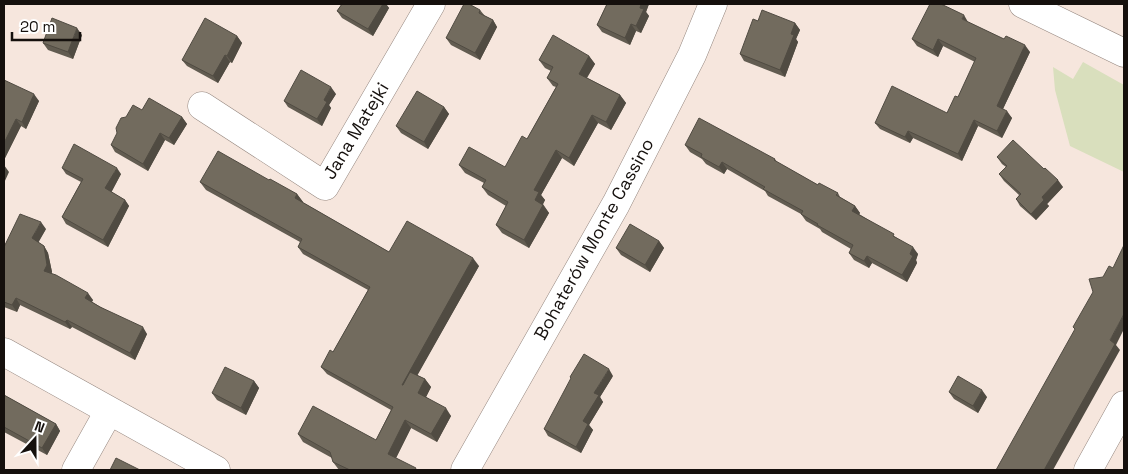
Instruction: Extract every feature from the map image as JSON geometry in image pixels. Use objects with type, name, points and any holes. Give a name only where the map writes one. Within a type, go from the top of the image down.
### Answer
[{"type":"street","name":"Jana Matejki","points":[[202,106],[325,186],[431,4]]},
{"type":"street","name":"Bohaterów Monte Cassino","points":[[465,470],[616,204],[692,55],[713,4]]},
{"type":"street","points":[[1023,4],[1124,53]]},
{"type":"street","points":[[4,352],[216,470]]},
{"type":"street","points":[[1088,470],[1124,405]]},
{"type":"street","points":[[76,470],[109,411]]},
{"type":"green space","points":[[1083,62],[1124,85],[1124,172],[1070,146],[1055,90],[1053,67],[1073,79]]},
{"type":"building","points":[[342,4],[383,4],[368,29],[337,11]]},
{"type":"building","points":[[464,4],[469,4],[480,10],[479,13],[493,20],[475,53],[446,38]]},
{"type":"building","points":[[607,4],[641,4],[640,8],[644,9],[636,26],[631,24],[625,38],[597,25]]},
{"type":"building","points":[[930,4],[941,4],[964,15],[962,19],[1004,39],[1006,36],[1025,45],[997,106],[1007,111],[997,131],[974,120],[958,154],[908,131],[905,137],[875,123],[892,86],[947,113],[955,96],[958,97],[976,58],[938,39],[933,50],[912,39]]},
{"type":"building","points":[[762,10],[795,23],[791,34],[794,35],[780,70],[740,54],[753,19],[758,21]]},
{"type":"building","points":[[52,18],[77,28],[68,52],[43,43]]},
{"type":"building","points":[[205,18],[237,36],[227,56],[225,55],[213,76],[182,60]]},
{"type":"building","points":[[553,35],[589,56],[579,74],[620,95],[606,122],[592,115],[569,158],[556,150],[534,190],[539,192],[535,200],[543,205],[524,240],[496,225],[508,202],[482,187],[486,180],[459,165],[469,147],[505,167],[522,136],[527,139],[558,84],[547,78],[553,67],[539,60]]},
{"type":"building","points":[[301,70],[331,87],[324,100],[327,102],[317,119],[284,101]]},
{"type":"building","points":[[4,80],[34,94],[22,122],[16,119],[4,143]]},
{"type":"building","points":[[417,91],[444,107],[424,142],[396,126]]},
{"type":"building","points":[[149,98],[182,117],[169,138],[160,133],[143,164],[111,145],[121,118],[126,117],[133,105],[142,110]]},
{"type":"building","points":[[699,118],[775,159],[818,185],[819,183],[838,193],[836,195],[855,206],[852,211],[894,234],[893,236],[913,247],[910,254],[913,256],[902,275],[867,256],[864,261],[849,253],[853,245],[817,225],[801,214],[803,211],[763,189],[765,187],[722,162],[719,167],[701,157],[702,154],[685,145]]},
{"type":"building","points":[[1013,140],[1058,180],[1042,197],[1044,200],[1031,214],[1016,199],[1021,194],[999,174],[1007,166],[997,157]]},
{"type":"building","points":[[74,144],[117,168],[105,188],[125,200],[103,240],[62,217],[83,179],[62,168]]},
{"type":"building","points":[[218,151],[297,194],[295,198],[389,252],[407,221],[473,258],[402,385],[410,372],[425,379],[418,393],[446,408],[431,434],[405,420],[388,454],[416,468],[415,470],[350,470],[333,462],[330,452],[298,434],[313,406],[376,440],[393,407],[321,367],[330,350],[333,352],[370,287],[298,247],[302,239],[200,182]]},
{"type":"building","points":[[20,214],[41,222],[32,238],[44,246],[47,265],[44,271],[56,275],[88,293],[85,298],[100,307],[143,327],[130,353],[67,320],[65,322],[16,298],[12,305],[4,302],[4,247]]},
{"type":"building","points":[[630,224],[659,241],[645,265],[616,248]]},
{"type":"building","points":[[1124,245],[1124,314],[1110,340],[1115,344],[1044,470],[996,470],[1075,329],[1073,327],[1093,292],[1089,279],[1103,277],[1109,266],[1113,268]]},
{"type":"building","points":[[584,354],[609,369],[594,393],[599,395],[583,421],[588,424],[576,447],[544,429],[570,377]]},
{"type":"building","points":[[225,367],[254,381],[241,408],[212,393]]},
{"type":"building","points":[[958,376],[982,390],[973,406],[949,392]]},
{"type":"building","points":[[4,395],[56,424],[42,448],[4,427]]},
{"type":"building","points":[[116,458],[140,470],[110,470]]}]
